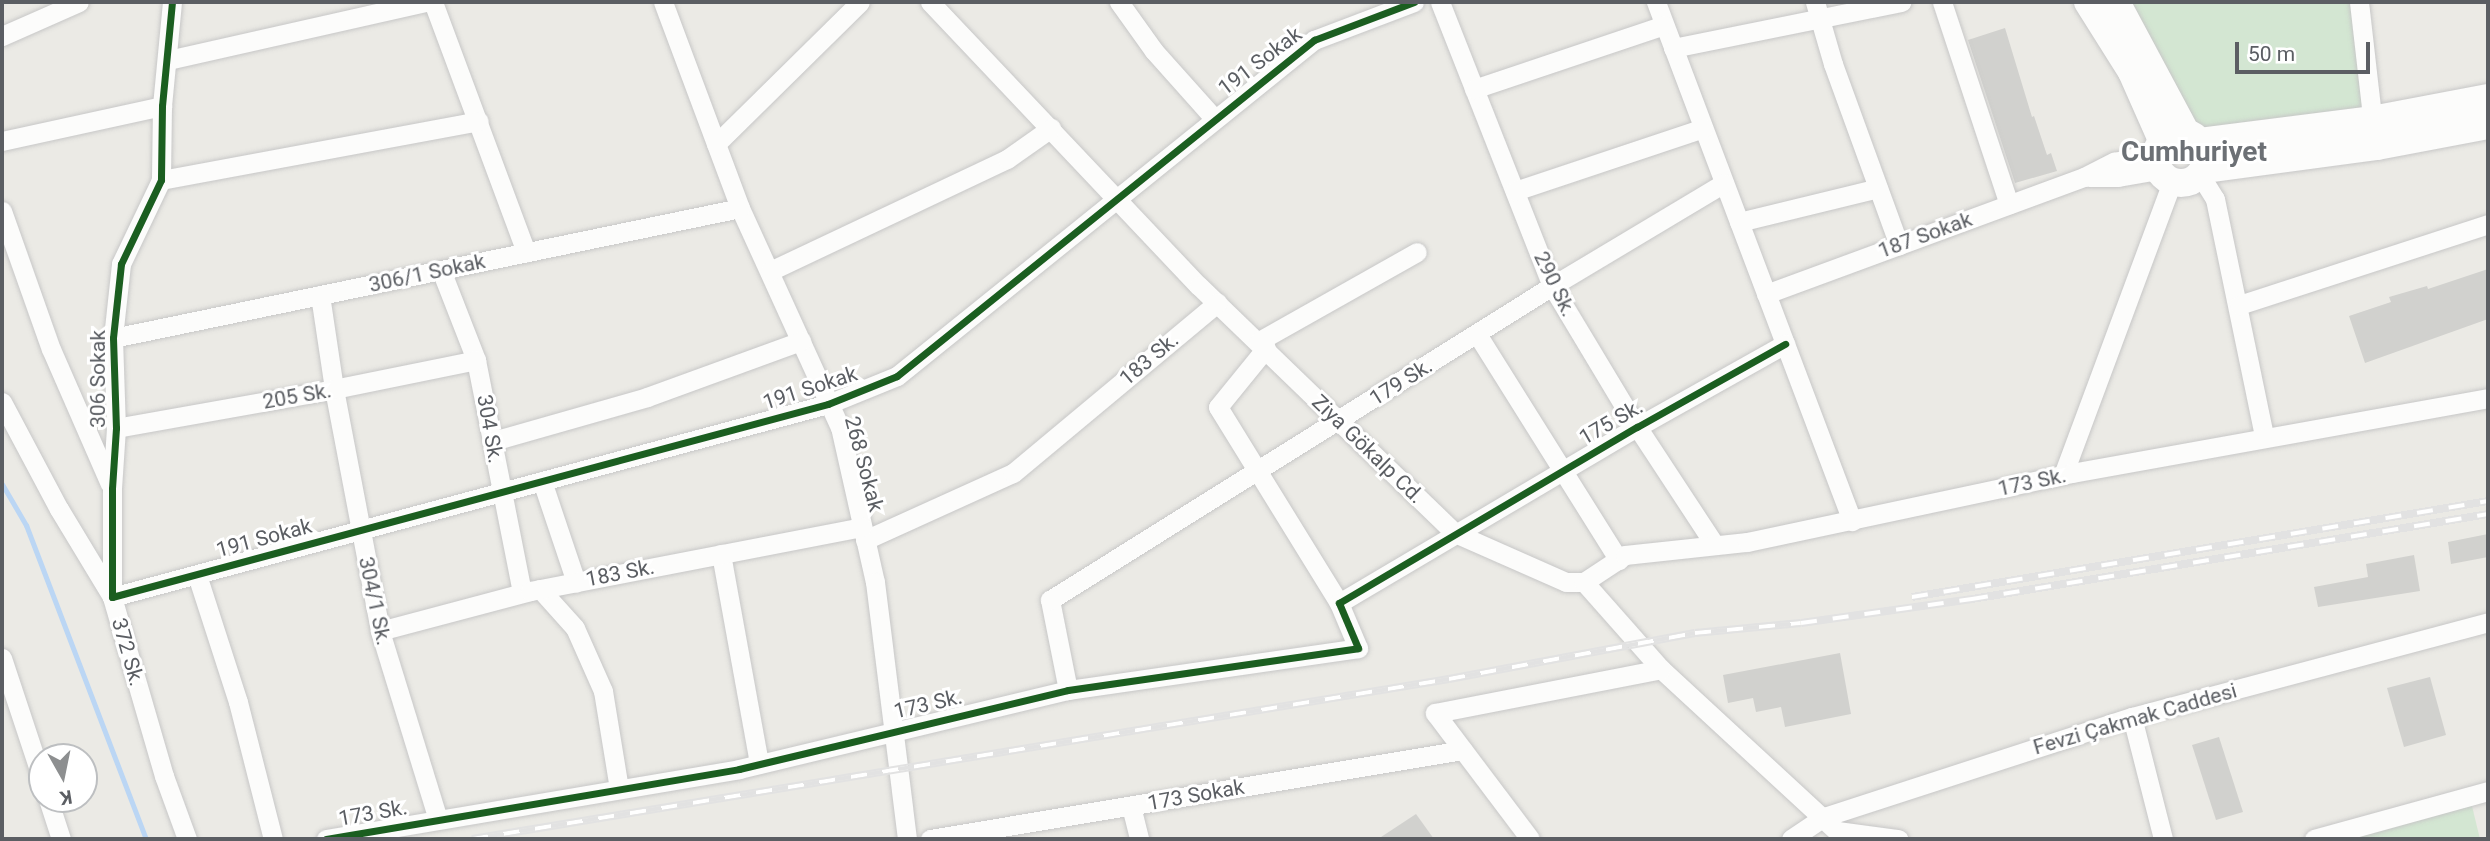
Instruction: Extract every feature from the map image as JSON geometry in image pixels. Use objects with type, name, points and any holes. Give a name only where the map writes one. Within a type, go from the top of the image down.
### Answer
[{"type":"main road","points":[[2088,2],[2132,72],[2180,158]]},
{"type":"main road","points":[[2116,2],[2180,158]]},
{"type":"main road","name":"187 Sokak","points":[[2374,133],[2488,98]]},
{"type":"main road","name":"187 Sokak","points":[[2180,158],[2374,133],[2488,125]]},
{"type":"street","points":[[2,36],[79,2]]},
{"type":"street","name":"306 Sokak","points":[[113,597],[112,489],[117,428],[113,338],[121,264],[161,180],[162,106],[172,2]]},
{"type":"street","points":[[168,60],[426,2]]},
{"type":"street","points":[[433,2],[527,252]]},
{"type":"street","name":"268 Sokak","points":[[663,2],[740,208],[839,427],[875,582],[906,839]]},
{"type":"street","points":[[716,144],[860,2]]},
{"type":"street","name":"Ziya Gökalp Cd.","points":[[930,2],[1217,303],[1455,533],[1566,582],[1584,582]]},
{"type":"street","points":[[1119,2],[1153,51],[1214,118]]},
{"type":"street","name":"191 Sokak","points":[[113,597],[828,404],[897,376],[1119,200],[1214,118],[1314,40],[1414,2]]},
{"type":"street","name":"290 Sk.","points":[[1440,2],[1552,286],[1637,427],[1714,544]]},
{"type":"street","points":[[1656,2],[1852,521]]},
{"type":"street","points":[[1673,48],[1818,10],[1901,2]]},
{"type":"street","points":[[1942,2],[2010,204]]},
{"type":"street","points":[[2358,2],[2374,133]]},
{"type":"street","points":[[1818,10],[1833,64],[1899,245]]},
{"type":"street","points":[[1474,89],[1664,25]]},
{"type":"street","points":[[2,141],[162,106]]},
{"type":"street","points":[[161,180],[479,121]]},
{"type":"street","points":[[770,271],[1007,159],[1051,128]]},
{"type":"street","points":[[1515,191],[1703,128]]},
{"type":"street","points":[[2063,475],[2180,158],[2215,198],[2264,436]]},
{"type":"street","name":"187 Sokak","points":[[1766,294],[2084,177],[2114,162],[2180,158]]},
{"type":"street","name":"179 Sk.","points":[[1068,690],[1049,600],[1552,286],[1724,183]]},
{"type":"street","points":[[1739,222],[1878,188]]},
{"type":"street","name":"306/1 Sokak","points":[[113,338],[740,208]]},
{"type":"street","points":[[2,211],[51,349],[112,489]]},
{"type":"street","points":[[2239,305],[2488,224]]},
{"type":"street","points":[[1418,252],[1263,345],[1218,407],[1339,603],[1455,533]]},
{"type":"street","name":"304 Sk.","points":[[441,270],[476,360],[501,494],[531,591],[575,628],[603,691],[619,789]]},
{"type":"street","name":"304/1 Sk.","points":[[320,295],[334,389],[380,631],[438,819]]},
{"type":"street","name":"183 Sk.","points":[[380,631],[531,591],[721,554],[864,533],[1013,473],[1217,303]]},
{"type":"street","points":[[1477,334],[1619,560]]},
{"type":"street","points":[[493,441],[646,397],[801,341]]},
{"type":"street","name":"175 Sk.","points":[[1455,533],[1786,344]]},
{"type":"street","name":"205 Sk.","points":[[117,428],[476,360]]},
{"type":"street","name":"173 Sk.","points":[[1584,582],[1625,555],[1746,542],[2063,475],[2264,436],[2488,398]]},
{"type":"street","name":"372 Sk.","points":[[2,402],[59,509],[113,597],[164,776],[187,839]]},
{"type":"street","points":[[542,481],[576,582]]},
{"type":"street","points":[[721,554],[759,764]]},
{"type":"street","points":[[197,575],[238,702],[273,839]]},
{"type":"street","points":[[1584,582],[1661,668],[1835,829],[1898,839]]},
{"type":"street","name":"173 Sk.","points":[[326,839],[759,764],[893,729],[1068,690],[1357,648],[1339,603]]},
{"type":"street","name":"Fevzi Çakmak Caddesi","points":[[1791,839],[1835,829],[2132,717],[2488,622]]},
{"type":"street","points":[[2,658],[30,743]]},
{"type":"street","points":[[1521,836],[1435,713],[1661,668]]},
{"type":"street","points":[[2132,717],[2163,839]]},
{"type":"street","name":"173 Sokak","points":[[930,839],[1462,750]]},
{"type":"street","points":[[2314,839],[2488,791]]},
{"type":"street","points":[[1131,806],[1139,839]]},
{"type":"street","points":[[53,813],[61,839]]},
{"type":"green space","points":[[2116,2],[2359,2],[2372,120],[2200,142]]},
{"type":"green space","points":[[2470,798],[2480,839],[2319,839]]},
{"type":"building","points":[[2005,28],[2032,117],[2034,116],[2047,155],[2051,153],[2057,171],[2015,183],[1968,40]]},
{"type":"building","points":[[2488,269],[2488,319],[2365,363],[2349,316],[2391,302],[2389,297],[2427,286],[2428,289]]},
{"type":"building","points":[[2488,534],[2488,557],[2451,564],[2448,542]]},
{"type":"building","points":[[2414,555],[2420,591],[2318,607],[2314,587],[2368,577],[2366,564]]},
{"type":"building","points":[[1840,653],[1851,714],[1785,727],[1781,707],[1756,712],[1753,698],[1728,703],[1723,675]]},
{"type":"building","points":[[2430,677],[2446,735],[2404,747],[2387,688]]},
{"type":"building","points":[[2219,737],[2243,812],[2216,820],[2192,745]]},
{"type":"building","points":[[1416,814],[1434,839],[1378,839]]},
{"type":"waterway","points":[[2,484],[26,525],[146,839]]},
{"type":"railway","points":[[1912,597],[2488,501]]},
{"type":"railway","points":[[472,839],[1449,679],[1695,633],[1801,623],[1972,599],[2488,514]]},
{"type":"cycle path","points":[[172,2],[162,106],[161,180],[121,264],[113,338],[116,428],[112,489],[112,597],[828,404],[897,376],[1314,40],[1414,2]]},
{"type":"cycle path","points":[[326,839],[739,769],[1068,690],[1358,648],[1339,603],[1637,427],[1785,344]]},
{"type":"district","name":"Cumhuriyet","points":[[2194,152]]}]
